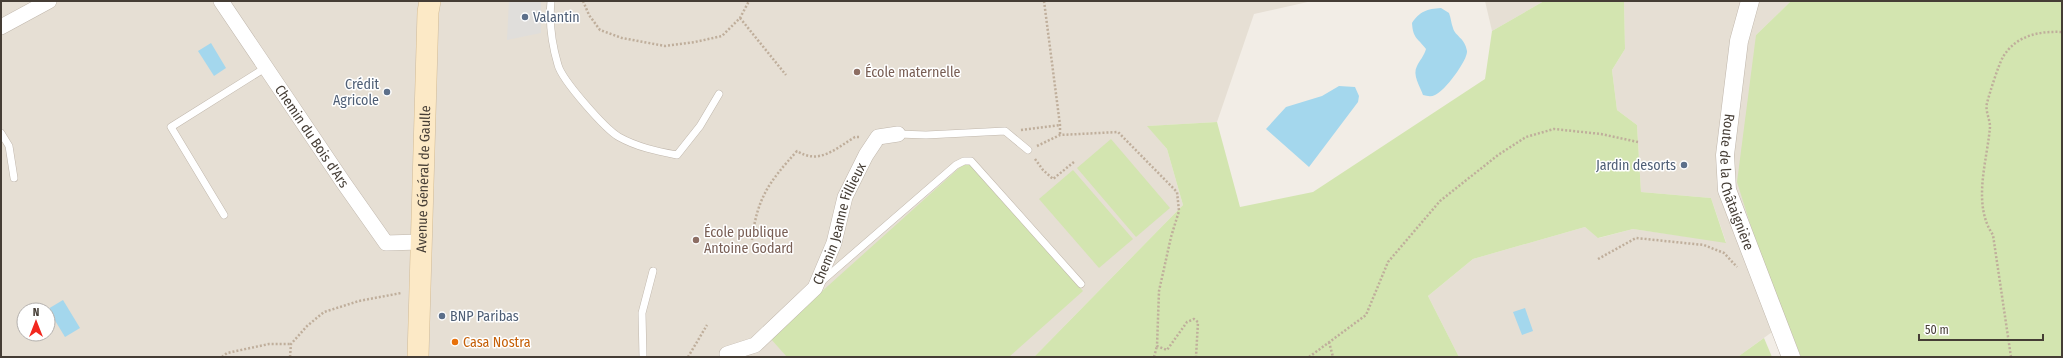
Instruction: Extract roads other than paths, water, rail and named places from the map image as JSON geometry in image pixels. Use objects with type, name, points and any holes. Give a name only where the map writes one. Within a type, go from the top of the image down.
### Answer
[{"type":"main road","name":"Avenue Général de Gaulle","points":[[418,357],[420,242],[428,12],[430,1]]},
{"type":"street","points":[[1,27],[32,5],[49,1]]},
{"type":"street","name":"Chemin du Bois d'Ars","points":[[221,1],[265,68],[386,243],[420,242]]},
{"type":"street","name":"Route de la Châtaignière","points":[[1750,1],[1739,41],[1725,155],[1727,190],[1790,357]]},
{"type":"street","name":"Chemin Jeanne Fillieux","points":[[758,351],[815,288],[834,243],[845,197],[878,137],[898,134]]},
{"type":"street","points":[[727,354],[758,351]]},
{"type":"lane","points":[[551,1],[550,18],[558,66],[587,108],[618,136],[648,150],[677,155],[700,126],[719,94]]},
{"type":"lane","points":[[224,215],[171,127],[265,68]]},
{"type":"lane","points":[[898,134],[926,135],[1005,131],[1028,150]]},
{"type":"lane","points":[[1,133],[10,146],[14,178]]},
{"type":"lane","points":[[815,288],[956,165],[964,161],[972,161],[1081,284]]},
{"type":"lane","points":[[643,357],[642,313],[653,271]]},
{"type":"water","points":[[1441,8],[1449,13],[1454,31],[1464,43],[1467,51],[1460,68],[1444,88],[1434,96],[1428,96],[1423,95],[1415,73],[1426,49],[1416,38],[1413,32],[1412,23],[1424,11]]},
{"type":"water","points":[[211,43],[226,68],[214,76],[198,51]]},
{"type":"water","points":[[1339,86],[1355,87],[1359,96],[1358,102],[1309,167],[1266,129],[1286,107],[1322,96]]},
{"type":"water","points":[[63,300],[80,328],[65,337],[56,322],[56,304]]},
{"type":"water","points":[[1525,308],[1533,331],[1522,335],[1513,312]]},
{"type":"place","name":"Valantin","points":[[525,17]]},
{"type":"place","name":"École maternelle","points":[[857,72]]},
{"type":"place","name":"Crédit Agricole","points":[[387,92]]},
{"type":"place","name":"Jardin desorts","points":[[1684,165]]},
{"type":"place","name":"École publique Antoine Godard","points":[[696,240]]},
{"type":"place","name":"BNP Paribas","points":[[442,316]]},
{"type":"place","name":"Casa Nostra","points":[[455,342]]}]
